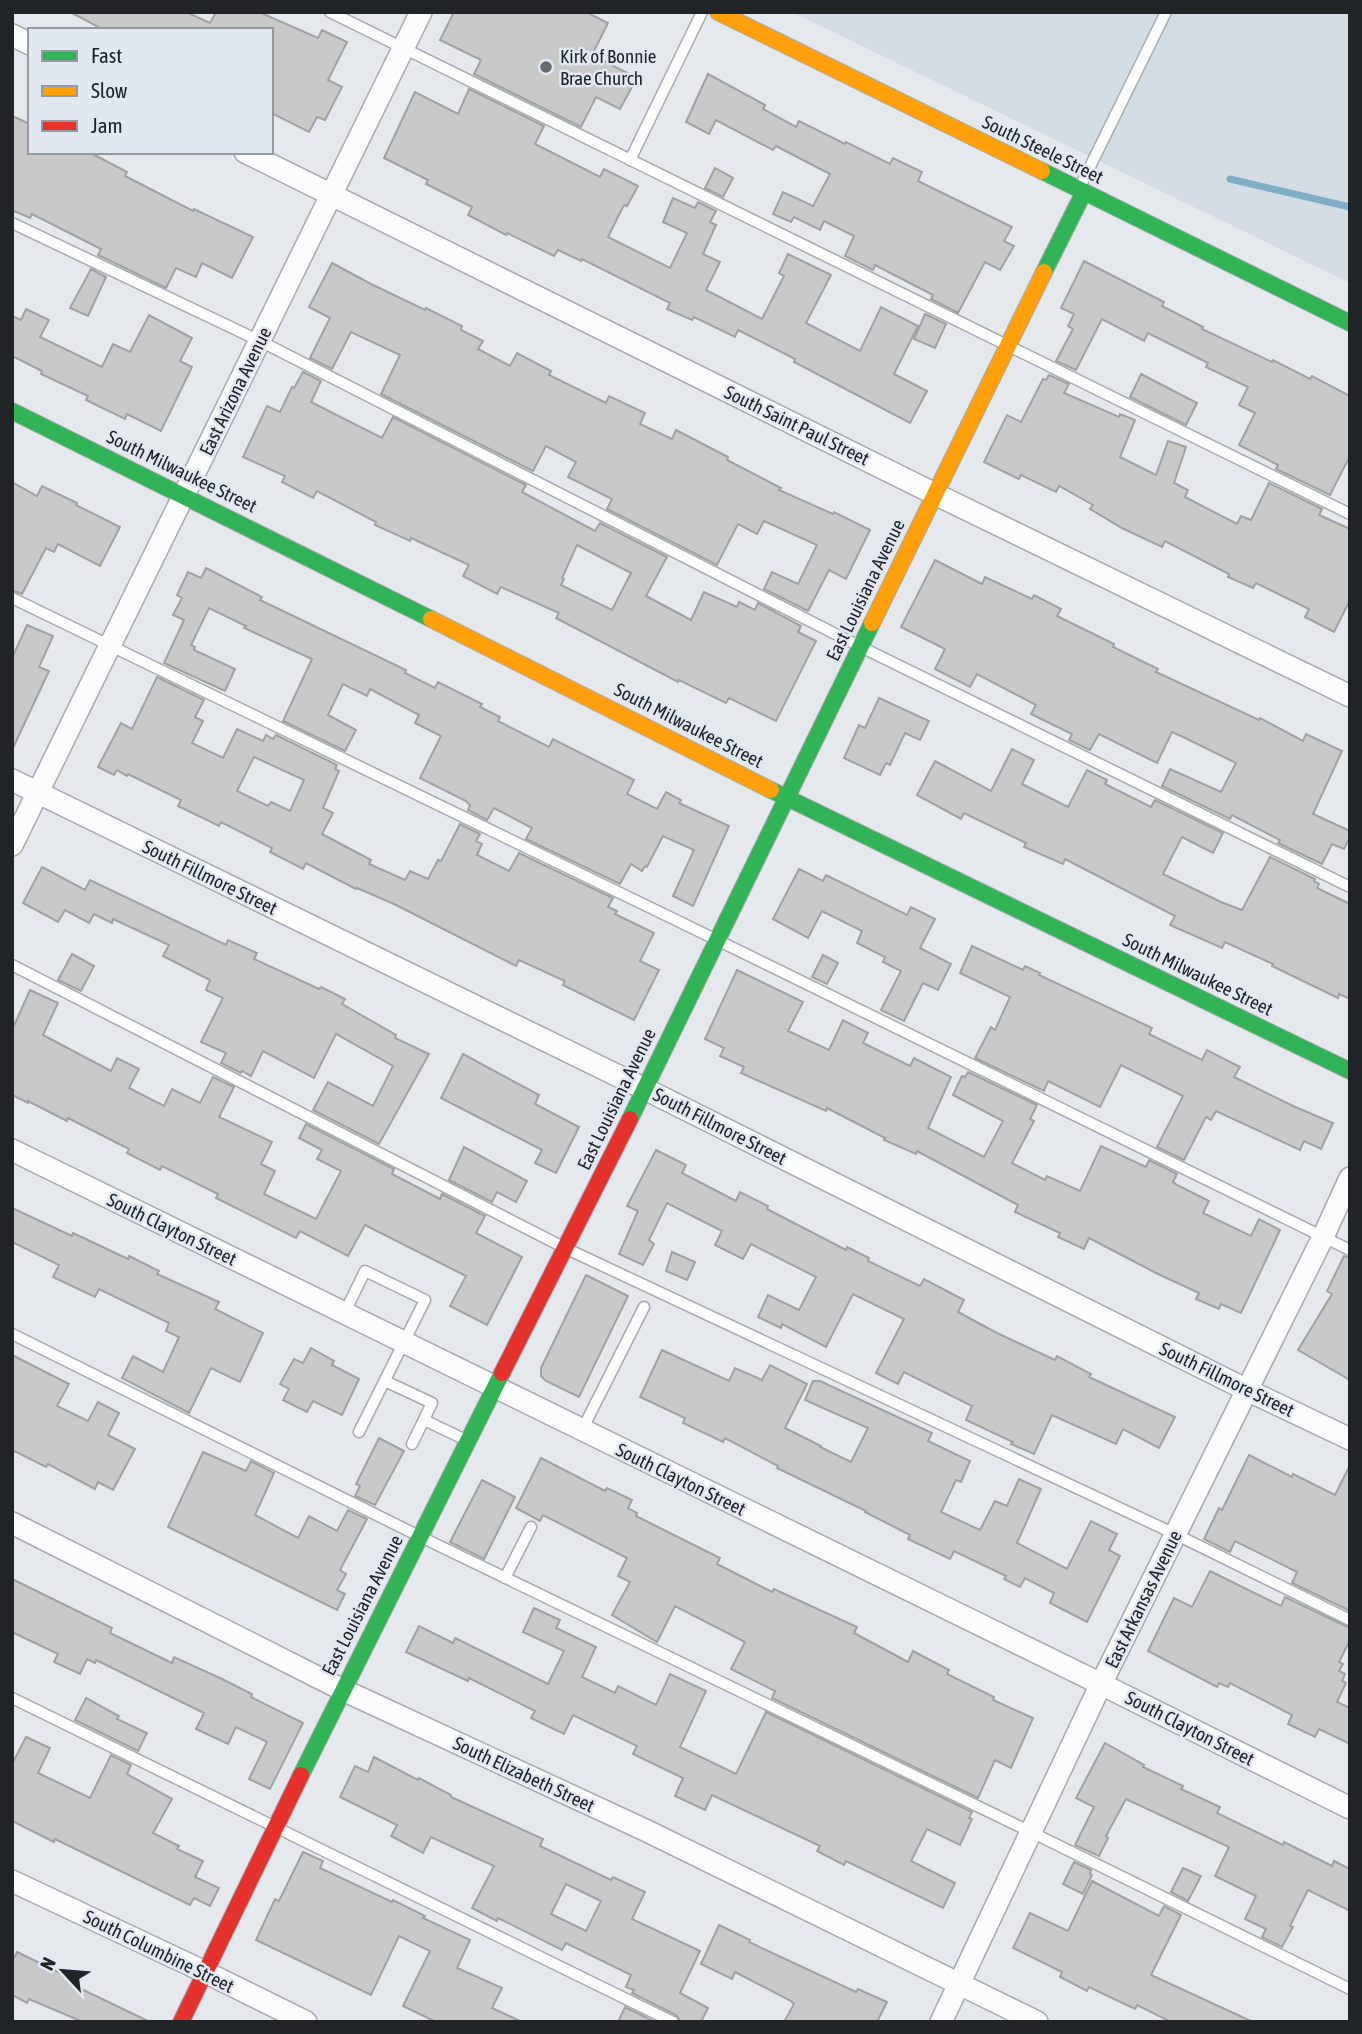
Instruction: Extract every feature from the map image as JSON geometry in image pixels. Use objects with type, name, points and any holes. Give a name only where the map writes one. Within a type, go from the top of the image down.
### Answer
[{"type":"street","name":"East Arizona Avenue","points":[[12,845],[421,12]]},
{"type":"street","name":"South Steele Street","points":[[718,12],[1350,323]]},
{"type":"street","points":[[12,36],[28,43]]},
{"type":"street","name":"South Saint Paul Street","points":[[249,154],[1350,696]]},
{"type":"street","name":"East Louisiana Avenue","points":[[181,2022],[343,1690],[645,1089],[1081,191]]},
{"type":"street","name":"South Milwaukee Street","points":[[12,411],[786,797],[1350,1071]]},
{"type":"street","name":"South Fillmore Street","points":[[12,780],[645,1089],[1247,1390],[1350,1438]]},
{"type":"street","name":"South Clayton Street","points":[[12,1150],[1350,1808]]},
{"type":"street","name":"East Arkansas Avenue","points":[[941,2022],[1101,1684],[1350,1178]]},
{"type":"street","name":"South Elizabeth Street","points":[[12,1523],[343,1690],[645,1830],[1037,2022]]},
{"type":"street","name":"South Columbine Street","points":[[12,1881],[306,2022]]},
{"type":"lane","points":[[330,12],[1350,514]]},
{"type":"lane","points":[[630,160],[702,12]]},
{"type":"lane","points":[[1081,191],[1166,12]]},
{"type":"lane","points":[[12,223],[260,341],[861,647],[1350,887]]},
{"type":"lane","points":[[12,598],[1350,1250]]},
{"type":"lane","points":[[12,965],[565,1248],[1175,1534],[1350,1620]]},
{"type":"lane","points":[[344,1314],[365,1271],[425,1300],[359,1432]]},
{"type":"lane","points":[[582,1430],[644,1307]]},
{"type":"lane","points":[[12,1334],[421,1537],[1350,1989]]},
{"type":"lane","points":[[385,1381],[432,1403],[412,1444]]},
{"type":"lane","points":[[424,1420],[468,1441]]},
{"type":"lane","points":[[505,1578],[531,1527]]},
{"type":"lane","points":[[12,1698],[673,2022]]},
{"type":"shaded area","points":[[792,12],[1350,12],[1350,283]]},
{"type":"building","points":[[70,12],[186,12],[210,23],[216,12],[259,12],[318,38],[322,30],[347,42],[328,80],[342,87],[325,120],[317,117],[309,132],[273,114],[273,28],[100,28]]},
{"type":"building","name":"Kirk of Bonnie Brae Church","points":[[454,12],[586,12],[608,23],[592,55],[637,78],[620,109],[596,97],[581,127],[474,74],[481,60],[440,40]]},
{"type":"building","points":[[708,74],[765,105],[763,109],[796,127],[799,121],[890,164],[893,158],[922,172],[918,181],[1012,227],[1004,241],[1014,246],[1000,270],[985,262],[958,313],[931,299],[933,295],[875,265],[873,270],[845,256],[854,236],[824,221],[820,230],[794,217],[791,222],[773,214],[783,192],[813,206],[830,174],[776,146],[773,150],[716,120],[709,134],[686,122]]},
{"type":"building","points":[[469,89],[544,126],[535,144],[600,177],[604,169],[638,186],[627,206],[624,205],[608,237],[670,268],[687,233],[663,222],[673,198],[695,208],[698,202],[716,211],[710,222],[716,225],[703,254],[720,262],[706,290],[762,319],[784,276],[779,273],[788,254],[831,275],[806,323],[860,351],[881,307],[918,326],[894,374],[927,391],[910,423],[738,330],[735,337],[694,317],[692,320],[667,309],[670,303],[582,259],[581,261],[558,250],[554,256],[507,233],[506,235],[468,215],[472,207],[426,184],[428,180],[384,158],[415,92],[458,114]]},
{"type":"building","points":[[12,116],[28,123],[28,154],[93,154],[127,172],[125,176],[193,211],[194,209],[253,237],[232,278],[202,263],[196,277],[176,268],[166,288],[98,255],[101,249],[32,214],[30,218],[12,210]]},
{"type":"building","points":[[715,168],[733,178],[723,197],[705,188]]},
{"type":"building","points":[[1084,261],[1164,302],[1162,306],[1203,327],[1202,329],[1310,379],[1312,376],[1350,396],[1350,456],[1330,495],[1276,469],[1278,465],[1239,445],[1255,413],[1239,405],[1248,387],[1206,367],[1208,363],[1148,333],[1144,341],[1102,319],[1076,370],[1056,361],[1073,329],[1068,326],[1074,314],[1061,308]]},
{"type":"building","points":[[332,263],[462,326],[461,330],[483,341],[478,349],[510,366],[517,353],[551,371],[549,375],[606,403],[609,396],[645,413],[640,424],[672,439],[676,430],[728,457],[727,460],[781,488],[779,490],[870,530],[846,579],[829,570],[808,611],[764,589],[772,572],[798,584],[817,545],[764,521],[757,534],[738,524],[717,565],[607,509],[612,499],[568,477],[576,462],[546,446],[533,471],[381,394],[400,355],[351,332],[332,369],[310,358],[330,318],[309,307]]},
{"type":"building","points":[[91,269],[106,277],[88,316],[70,308]]},
{"type":"building","points":[[26,309],[49,320],[40,337],[102,367],[113,344],[130,352],[149,315],[192,338],[180,361],[192,367],[161,431],[127,414],[125,419],[86,400],[88,396],[41,374],[42,371],[12,356],[12,316],[21,320]]},
{"type":"building","points":[[925,314],[946,324],[935,348],[914,339]]},
{"type":"building","points":[[303,372],[321,381],[311,402],[382,438],[393,417],[526,485],[522,492],[595,531],[600,523],[667,557],[646,596],[691,620],[704,592],[737,607],[739,602],[755,610],[758,603],[801,626],[798,632],[816,641],[776,721],[729,698],[726,703],[679,680],[678,682],[556,618],[559,613],[501,587],[497,594],[463,576],[469,565],[411,538],[410,541],[375,525],[376,522],[317,491],[313,498],[282,482],[285,476],[243,457],[267,406],[280,412],[292,387],[294,388]],"holes":[[[577,545],[631,573],[612,610],[561,585]]]},
{"type":"building","points":[[1141,374],[1197,403],[1186,425],[1130,397]]},
{"type":"building","points":[[1049,375],[1069,384],[1064,393],[1119,417],[1120,414],[1135,420],[1120,457],[1156,475],[1168,441],[1186,447],[1174,483],[1188,490],[1185,497],[1237,524],[1241,516],[1251,520],[1269,483],[1322,509],[1319,515],[1350,529],[1350,600],[1334,632],[1305,617],[1309,609],[1256,583],[1253,588],[1228,577],[1229,574],[1165,541],[1162,547],[1122,528],[1090,509],[1093,505],[1059,486],[1056,492],[1021,475],[1019,479],[984,462],[1007,415],[1021,422],[1043,379],[1046,380]]},
{"type":"building","points":[[12,482],[37,496],[42,486],[120,527],[100,566],[58,544],[54,552],[46,548],[22,594],[12,590]]},
{"type":"building","points":[[935,560],[982,584],[985,577],[1032,599],[1034,595],[1061,609],[1057,616],[1114,644],[1113,647],[1158,669],[1156,672],[1259,720],[1260,718],[1303,741],[1306,734],[1342,751],[1313,814],[1350,831],[1344,849],[1332,844],[1322,864],[1278,843],[1280,840],[1232,815],[1230,819],[1162,786],[1170,769],[1221,792],[1236,763],[1172,732],[1157,763],[1099,734],[1090,750],[1069,740],[1072,734],[1031,714],[1036,705],[977,674],[970,687],[935,669],[945,649],[901,627]]},
{"type":"building","points":[[206,568],[262,597],[260,600],[406,670],[405,673],[435,688],[438,682],[482,704],[480,707],[500,717],[498,721],[549,747],[553,739],[634,780],[627,794],[657,809],[666,792],[681,800],[679,803],[729,826],[693,906],[673,896],[694,850],[663,836],[647,867],[642,871],[631,864],[620,884],[526,839],[532,828],[494,808],[487,820],[468,810],[470,805],[466,801],[420,778],[441,736],[415,723],[419,715],[370,689],[367,696],[343,684],[328,715],[356,730],[345,751],[283,721],[312,659],[244,628],[246,626],[209,608],[191,645],[195,647],[194,650],[235,669],[225,691],[164,663],[184,620],[173,615],[182,598],[177,595],[188,572],[201,578]]},
{"type":"building","points":[[27,625],[53,636],[39,667],[49,671],[12,750],[12,658]]},
{"type":"building","points":[[157,677],[204,700],[195,717],[203,721],[192,743],[223,758],[237,729],[263,741],[266,735],[273,739],[276,735],[337,765],[335,769],[339,771],[323,808],[333,813],[322,834],[371,860],[369,864],[405,880],[410,871],[428,879],[438,860],[441,861],[460,824],[480,834],[476,841],[482,844],[477,855],[509,871],[519,853],[613,898],[608,907],[617,911],[615,914],[654,933],[640,961],[659,970],[634,1020],[563,985],[565,981],[519,960],[516,966],[306,863],[303,869],[270,852],[272,848],[221,822],[219,826],[178,806],[181,800],[128,774],[127,776],[117,770],[114,775],[98,767],[121,723],[132,729]],"holes":[[[254,757],[304,780],[290,811],[271,802],[268,806],[237,791]]]},
{"type":"building","points":[[879,698],[929,721],[920,740],[905,733],[890,765],[886,763],[880,775],[844,758],[859,725],[865,728]]},
{"type":"building","points":[[1012,749],[1034,760],[1022,784],[1068,807],[1087,770],[1107,780],[1105,784],[1151,807],[1155,800],[1223,833],[1213,853],[1182,837],[1163,874],[1221,902],[1242,910],[1270,857],[1315,879],[1319,884],[1317,888],[1350,904],[1350,999],[1339,994],[1338,998],[1225,942],[1222,948],[1170,925],[1175,916],[1065,859],[1063,864],[1024,847],[1026,843],[964,813],[961,819],[917,795],[935,761],[991,791]]},
{"type":"building","points":[[42,867],[85,890],[90,880],[226,945],[228,940],[257,953],[254,959],[345,999],[342,1004],[396,1035],[395,1038],[429,1054],[379,1144],[313,1110],[328,1082],[373,1106],[393,1066],[336,1034],[314,1078],[263,1051],[251,1076],[221,1063],[226,1053],[201,1042],[223,998],[206,990],[210,980],[163,956],[169,945],[113,919],[112,923],[94,914],[89,923],[65,910],[58,922],[23,903]]},
{"type":"building","points":[[799,869],[823,881],[826,875],[907,915],[911,907],[935,919],[920,948],[951,964],[938,990],[923,983],[904,1021],[881,1010],[901,971],[883,962],[885,957],[857,943],[862,931],[822,911],[808,938],[773,919]]},
{"type":"building","points":[[972,946],[1023,970],[1025,966],[1152,1028],[1149,1034],[1202,1060],[1207,1050],[1240,1067],[1234,1077],[1333,1123],[1321,1149],[1304,1141],[1300,1150],[1216,1111],[1211,1120],[1206,1117],[1184,1160],[1157,1147],[1183,1096],[1121,1065],[1100,1107],[1048,1081],[1044,1091],[975,1058],[991,1027],[995,1030],[1010,997],[960,973]]},
{"type":"building","points":[[72,954],[94,966],[81,991],[58,980]]},
{"type":"building","points":[[823,955],[838,963],[827,984],[812,977]]},
{"type":"building","points":[[737,970],[803,1002],[788,1031],[829,1050],[843,1020],[868,1033],[863,1043],[910,1066],[914,1058],[951,1077],[928,1128],[984,1157],[1003,1121],[953,1095],[962,1076],[965,1077],[968,1072],[1037,1105],[1030,1119],[1034,1121],[1012,1163],[1045,1180],[1047,1176],[1080,1191],[1101,1146],[1146,1167],[1149,1160],[1177,1174],[1173,1182],[1175,1184],[1209,1201],[1203,1213],[1251,1236],[1259,1219],[1280,1230],[1241,1313],[1221,1304],[1219,1309],[1196,1299],[1199,1293],[1089,1238],[1084,1249],[1058,1237],[1060,1233],[1015,1212],[1018,1205],[917,1151],[916,1154],[884,1140],[885,1138],[827,1108],[826,1111],[741,1073],[744,1067],[720,1056],[724,1048],[705,1039]]},
{"type":"building","points":[[30,990],[58,1003],[43,1035],[111,1071],[117,1058],[139,1069],[129,1088],[164,1106],[172,1089],[200,1103],[213,1077],[234,1087],[219,1117],[272,1142],[261,1164],[275,1171],[264,1194],[316,1219],[341,1171],[317,1159],[322,1150],[299,1138],[306,1124],[394,1169],[392,1174],[440,1199],[442,1194],[485,1216],[476,1233],[522,1257],[487,1325],[450,1306],[466,1276],[365,1225],[348,1256],[300,1231],[296,1238],[216,1198],[218,1194],[162,1166],[160,1170],[127,1153],[129,1149],[68,1118],[67,1121],[12,1095],[12,1030]]},
{"type":"building","points":[[463,1054],[539,1095],[535,1104],[579,1127],[556,1173],[535,1163],[542,1150],[441,1098]]},
{"type":"building","points":[[464,1147],[527,1181],[516,1202],[497,1192],[492,1202],[449,1180]]},
{"type":"building","points":[[656,1150],[686,1165],[682,1173],[736,1201],[740,1192],[768,1206],[767,1209],[920,1286],[924,1279],[964,1300],[958,1312],[1055,1360],[1057,1356],[1091,1374],[1089,1377],[1175,1417],[1159,1448],[1123,1429],[1116,1444],[1052,1415],[1034,1454],[1011,1444],[1013,1442],[966,1420],[972,1406],[904,1372],[898,1384],[876,1373],[904,1319],[853,1294],[826,1347],[782,1324],[781,1328],[758,1317],[768,1295],[799,1310],[816,1277],[751,1244],[743,1259],[715,1245],[722,1231],[667,1203],[649,1240],[654,1244],[643,1265],[619,1254],[638,1211],[627,1206]]},
{"type":"building","points":[[12,1208],[128,1259],[129,1256],[159,1271],[157,1274],[219,1302],[215,1309],[263,1333],[240,1382],[211,1368],[189,1413],[122,1378],[133,1356],[163,1372],[179,1337],[166,1331],[169,1323],[99,1289],[95,1297],[53,1277],[59,1265],[12,1242]]},
{"type":"building","points":[[672,1252],[695,1262],[687,1280],[666,1271]]},
{"type":"building","points":[[1344,1256],[1350,1258],[1350,1380],[1298,1350],[1332,1294],[1327,1291]]},
{"type":"building","points":[[586,1275],[628,1296],[579,1397],[546,1381],[541,1376],[541,1368]]},
{"type":"building","points":[[311,1348],[334,1361],[332,1365],[359,1379],[342,1415],[313,1401],[307,1412],[283,1400],[289,1389],[280,1384],[294,1359],[303,1363]]},
{"type":"building","points":[[662,1350],[729,1381],[735,1368],[762,1380],[770,1365],[807,1384],[785,1428],[851,1462],[868,1428],[805,1400],[813,1381],[820,1381],[932,1433],[928,1441],[970,1461],[961,1482],[956,1480],[941,1512],[980,1530],[995,1501],[1007,1506],[1019,1479],[1041,1489],[1017,1543],[1067,1569],[1091,1521],[1117,1534],[1109,1550],[1120,1556],[1087,1622],[1050,1603],[1054,1593],[1025,1578],[1020,1587],[1004,1579],[1006,1576],[954,1551],[950,1559],[908,1539],[910,1535],[866,1511],[777,1468],[778,1466],[725,1438],[723,1442],[683,1423],[685,1418],[640,1397]]},
{"type":"building","points":[[12,1355],[69,1384],[57,1406],[88,1421],[98,1402],[119,1413],[108,1435],[135,1449],[113,1490],[98,1482],[95,1489],[48,1464],[46,1467],[12,1450]]},
{"type":"building","points":[[379,1438],[404,1451],[375,1505],[355,1496],[360,1486],[356,1484]]},
{"type":"building","points":[[203,1452],[246,1471],[251,1461],[274,1473],[255,1515],[298,1538],[309,1516],[337,1531],[348,1510],[367,1519],[340,1570],[346,1574],[337,1590],[345,1594],[337,1610],[168,1527]]},
{"type":"building","points":[[1249,1455],[1335,1495],[1350,1465],[1350,1611],[1292,1583],[1297,1572],[1235,1541],[1230,1552],[1204,1539],[1219,1508],[1222,1510]]},
{"type":"building","points":[[541,1458],[605,1491],[607,1488],[632,1500],[628,1508],[637,1513],[636,1516],[720,1558],[717,1564],[772,1592],[774,1589],[857,1627],[854,1633],[908,1662],[913,1651],[949,1670],[947,1674],[994,1697],[993,1700],[1033,1718],[1011,1768],[995,1760],[978,1798],[772,1698],[775,1691],[731,1669],[745,1642],[675,1606],[657,1642],[612,1615],[630,1582],[618,1576],[627,1558],[543,1515],[540,1521],[516,1508]]},
{"type":"building","points":[[482,1480],[515,1497],[484,1559],[450,1542]]},
{"type":"building","points":[[1210,1571],[1281,1606],[1285,1597],[1350,1628],[1350,1640],[1339,1662],[1343,1664],[1339,1671],[1345,1674],[1342,1681],[1346,1683],[1337,1702],[1350,1708],[1350,1744],[1319,1729],[1315,1737],[1288,1724],[1292,1715],[1230,1683],[1228,1687],[1219,1683],[1217,1687],[1148,1651],[1174,1598],[1192,1607]]},
{"type":"building","points":[[12,1579],[112,1628],[110,1633],[172,1663],[174,1657],[220,1678],[303,1723],[270,1789],[249,1779],[267,1742],[236,1727],[228,1744],[196,1729],[204,1713],[96,1660],[95,1663],[87,1659],[80,1674],[54,1662],[58,1654],[12,1632]]},
{"type":"building","points":[[534,1608],[560,1620],[556,1628],[596,1647],[582,1677],[615,1693],[618,1686],[656,1705],[670,1674],[706,1691],[680,1747],[736,1774],[766,1712],[972,1812],[969,1818],[972,1819],[960,1845],[927,1829],[911,1861],[955,1883],[943,1908],[846,1861],[844,1865],[817,1851],[820,1846],[712,1795],[705,1810],[675,1796],[683,1778],[633,1754],[637,1746],[573,1715],[564,1734],[531,1718],[535,1711],[469,1678],[468,1681],[406,1652],[419,1626],[453,1643],[455,1638],[548,1684],[564,1651],[523,1632]]},
{"type":"building","points":[[86,1698],[119,1716],[117,1719],[147,1733],[138,1751],[75,1720]]},
{"type":"building","points":[[26,1737],[50,1748],[38,1773],[90,1798],[111,1755],[131,1765],[127,1774],[172,1799],[153,1833],[179,1846],[177,1849],[203,1861],[195,1877],[219,1888],[210,1906],[194,1898],[190,1905],[12,1821],[12,1764]]},
{"type":"building","points":[[1105,1743],[1144,1765],[1143,1767],[1183,1786],[1181,1789],[1220,1807],[1217,1813],[1332,1866],[1334,1861],[1350,1869],[1350,1911],[1308,1890],[1282,1947],[1262,1937],[1266,1929],[1245,1919],[1256,1896],[1215,1876],[1229,1847],[1126,1799],[1106,1836],[1108,1838],[1099,1856],[1075,1845],[1094,1807],[1076,1798]]},
{"type":"building","points":[[374,1757],[418,1780],[419,1778],[451,1797],[543,1839],[540,1846],[611,1880],[613,1877],[645,1892],[632,1919],[700,1951],[680,1993],[708,2008],[701,2022],[681,2022],[676,2015],[632,1993],[634,1990],[626,1987],[631,1975],[566,1943],[562,1950],[472,1908],[494,1866],[431,1837],[423,1853],[391,1836],[397,1825],[340,1797],[355,1766],[368,1772]],"holes":[[[566,1884],[601,1901],[586,1931],[551,1914]]]},
{"type":"building","points":[[303,1852],[323,1861],[320,1868],[392,1902],[393,1900],[425,1916],[423,1918],[470,1940],[457,1968],[502,1988],[492,2008],[522,2022],[436,2022],[403,2006],[430,1951],[399,1936],[371,1995],[256,1940],[275,1899],[279,1901]]},
{"type":"building","points":[[1074,1862],[1091,1870],[1092,1875],[1083,1894],[1063,1884]]},
{"type":"building","points":[[1183,1868],[1201,1876],[1188,1901],[1171,1892]]},
{"type":"building","points":[[1092,1881],[1159,1916],[1164,1906],[1181,1915],[1151,1975],[1253,2022],[1171,2022],[1137,2005],[1135,2009],[1089,1987],[1087,1991],[1060,1977],[1062,1972],[1013,1948],[1030,1913],[1068,1931]]},
{"type":"building","points":[[719,1925],[856,1992],[858,1989],[887,2002],[877,2022],[784,2022],[794,2004],[791,2001],[735,1972],[732,1979],[701,1964]]},
{"type":"building","points":[[17,1952],[77,1981],[75,1986],[150,2022],[83,2022],[29,1999],[27,2003],[12,1995],[12,1962]]},
{"type":"building","points":[[625,2007],[655,2022],[618,2022]]},
{"type":"waterway","points":[[1230,179],[1350,207]]},
{"type":"traffic: fast","points":[[1042,171],[1350,323]]},
{"type":"traffic: fast","points":[[1044,272],[1084,192]]},
{"type":"traffic: fast","points":[[12,411],[431,619]]},
{"type":"traffic: fast","points":[[630,1119],[872,623]]},
{"type":"traffic: fast","points":[[771,790],[1350,1071]]},
{"type":"traffic: fast","points":[[301,1775],[502,1373]]},
{"type":"traffic: slow","points":[[718,12],[1042,171]]},
{"type":"traffic: slow","points":[[872,623],[1044,272]]},
{"type":"traffic: slow","points":[[431,619],[771,790]]},
{"type":"traffic: jam","points":[[502,1373],[630,1119]]},
{"type":"traffic: jam","points":[[181,2022],[301,1775]]},
{"type":"place","name":"Kirk of Bonnie Brae Church","points":[[546,67]]}]
